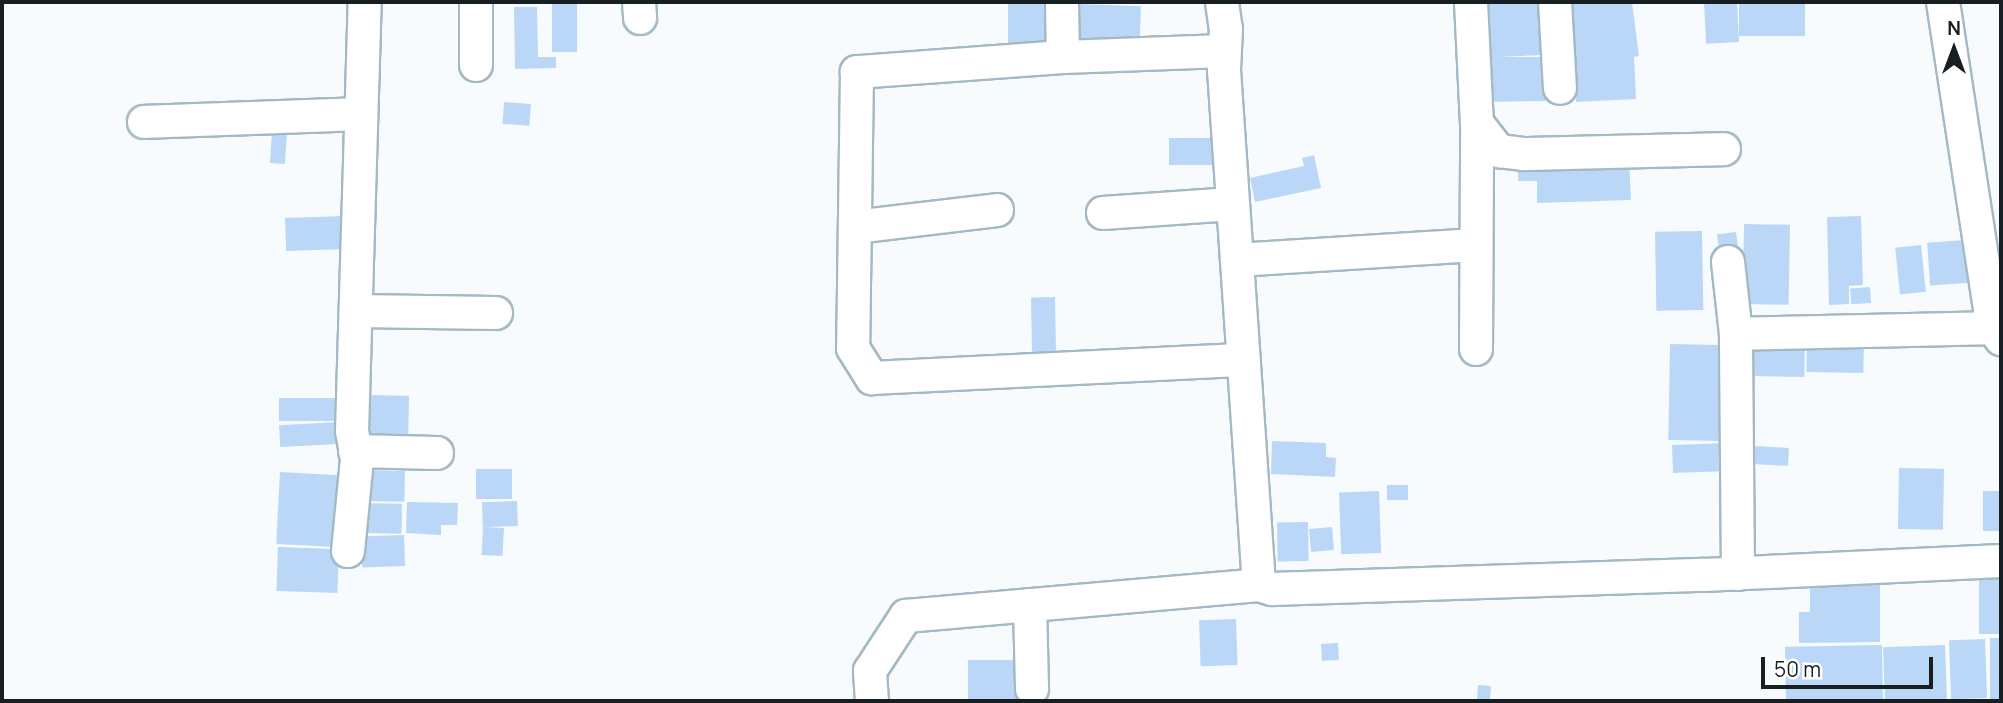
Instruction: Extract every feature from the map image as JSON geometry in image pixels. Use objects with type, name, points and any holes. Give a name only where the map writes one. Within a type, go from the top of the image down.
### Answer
[{"type":"street","points":[[348,551],[355,452],[352,431],[365,2]]},
{"type":"street","points":[[476,2],[476,65]]},
{"type":"street","points":[[1062,2],[1063,57]]},
{"type":"street","points":[[1222,2],[1226,29],[1224,51],[1233,204],[1259,585]]},
{"type":"street","points":[[1471,2],[1477,122],[1476,349]]},
{"type":"street","points":[[1555,2],[1560,88]]},
{"type":"street","points":[[1736,334],[1997,333],[1943,2]]},
{"type":"street","points":[[1224,51],[1063,57],[857,72],[853,348],[872,378],[1244,360]]},
{"type":"street","points":[[144,122],[361,114]]},
{"type":"street","points":[[1477,122],[1499,150],[1523,154],[1724,149]]},
{"type":"street","points":[[1103,214],[1233,204]]},
{"type":"street","points":[[855,227],[997,210]]},
{"type":"street","points":[[1237,260],[1476,245]]},
{"type":"street","points":[[1728,262],[1736,334],[1738,573]]},
{"type":"street","points":[[356,311],[496,313]]},
{"type":"street","points":[[355,452],[437,453]]},
{"type":"street","points":[[872,701],[870,671],[906,616],[1259,585],[1272,589],[2001,561]]},
{"type":"street","points":[[1030,605],[1032,689]]},
{"type":"building","points":[[552,2],[577,2],[577,52],[552,52]]},
{"type":"building","points":[[1008,2],[1050,2],[1050,49],[1008,49]]},
{"type":"building","points":[[1479,2],[1539,2],[1541,55],[1498,57],[1545,57],[1546,101],[1483,102]]},
{"type":"building","points":[[1572,2],[1632,2],[1639,56],[1634,57],[1636,99],[1576,102]]},
{"type":"building","points":[[1737,2],[1739,42],[1706,44],[1704,4]]},
{"type":"building","points":[[1739,2],[1805,2],[1805,36],[1739,36]]},
{"type":"building","points":[[1080,4],[1141,6],[1140,45],[1079,43]]},
{"type":"building","points":[[514,7],[537,7],[538,57],[556,57],[556,68],[515,69]]},
{"type":"building","points":[[504,102],[531,104],[529,126],[502,124]]},
{"type":"building","points":[[272,133],[287,134],[285,164],[270,163]]},
{"type":"building","points":[[1169,138],[1213,138],[1213,165],[1169,165]]},
{"type":"building","points":[[1314,155],[1321,188],[1255,202],[1250,178],[1304,166],[1302,158]]},
{"type":"building","points":[[1629,159],[1631,200],[1537,203],[1537,181],[1518,181],[1518,166]]},
{"type":"building","points":[[344,216],[345,249],[286,251],[285,218]]},
{"type":"building","points":[[1861,216],[1863,285],[1849,286],[1849,304],[1829,305],[1827,217]]},
{"type":"building","points":[[1744,224],[1790,225],[1789,305],[1743,304]]},
{"type":"building","points":[[1702,231],[1703,310],[1656,311],[1655,232]]},
{"type":"building","points":[[1736,232],[1739,255],[1720,257],[1717,234]]},
{"type":"building","points":[[1965,240],[1968,283],[1930,286],[1927,243]]},
{"type":"building","points":[[1921,245],[1926,292],[1900,294],[1895,248]]},
{"type":"building","points":[[1870,287],[1871,303],[1851,304],[1850,288]]},
{"type":"building","points":[[1031,297],[1055,297],[1056,361],[1032,361]]},
{"type":"building","points":[[1807,336],[1864,337],[1863,373],[1806,372]]},
{"type":"building","points":[[1750,338],[1805,339],[1804,377],[1749,376]]},
{"type":"building","points":[[1670,344],[1722,345],[1720,441],[1668,440]]},
{"type":"building","points":[[364,395],[409,396],[408,447],[363,446]]},
{"type":"building","points":[[279,398],[341,398],[341,421],[279,421]]},
{"type":"building","points":[[339,422],[340,444],[280,447],[279,425]]},
{"type":"building","points":[[1272,441],[1326,443],[1326,457],[1336,458],[1335,477],[1271,474]]},
{"type":"building","points":[[1728,443],[1729,471],[1673,473],[1672,445]]},
{"type":"building","points":[[1753,446],[1789,448],[1788,466],[1752,464]]},
{"type":"building","points":[[1899,468],[1944,469],[1943,530],[1898,529]]},
{"type":"building","points":[[476,469],[512,469],[512,499],[476,499]]},
{"type":"building","points":[[361,470],[405,471],[404,502],[360,501]]},
{"type":"building","points":[[280,472],[340,475],[336,547],[276,544]]},
{"type":"building","points":[[1387,485],[1408,485],[1408,500],[1387,500]]},
{"type":"building","points":[[1379,491],[1381,553],[1341,554],[1339,492]]},
{"type":"building","points":[[1983,491],[2001,491],[2001,531],[1983,531]]},
{"type":"building","points":[[517,501],[518,526],[483,527],[482,502]]},
{"type":"building","points":[[407,502],[458,503],[457,525],[441,525],[441,535],[406,533]]},
{"type":"building","points":[[361,503],[402,504],[401,534],[360,533]]},
{"type":"building","points":[[1308,522],[1309,561],[1278,562],[1277,523]]},
{"type":"building","points":[[483,527],[504,528],[503,556],[482,555]]},
{"type":"building","points":[[1332,527],[1334,550],[1311,552],[1309,529]]},
{"type":"building","points":[[404,535],[405,566],[362,567],[361,537]]},
{"type":"building","points":[[278,547],[339,549],[337,593],[276,591]]},
{"type":"building","points":[[1979,576],[2001,576],[2001,634],[1979,634]]},
{"type":"building","points":[[1880,584],[1880,642],[1799,643],[1799,612],[1810,612],[1810,585]]},
{"type":"building","points":[[1236,619],[1238,665],[1201,666],[1199,620]]},
{"type":"building","points":[[1990,638],[2001,638],[2001,699],[1990,699]]},
{"type":"building","points":[[1985,639],[1987,698],[1951,699],[1949,640]]},
{"type":"building","points":[[1338,643],[1339,660],[1322,661],[1321,644]]},
{"type":"building","points":[[1882,645],[1883,701],[1786,701],[1785,647]]},
{"type":"building","points":[[1945,645],[1947,700],[1885,701],[1883,647]]},
{"type":"building","points":[[968,660],[1028,660],[1028,701],[968,701]]},
{"type":"building","points":[[1478,685],[1491,686],[1490,701],[1477,701]]}]
